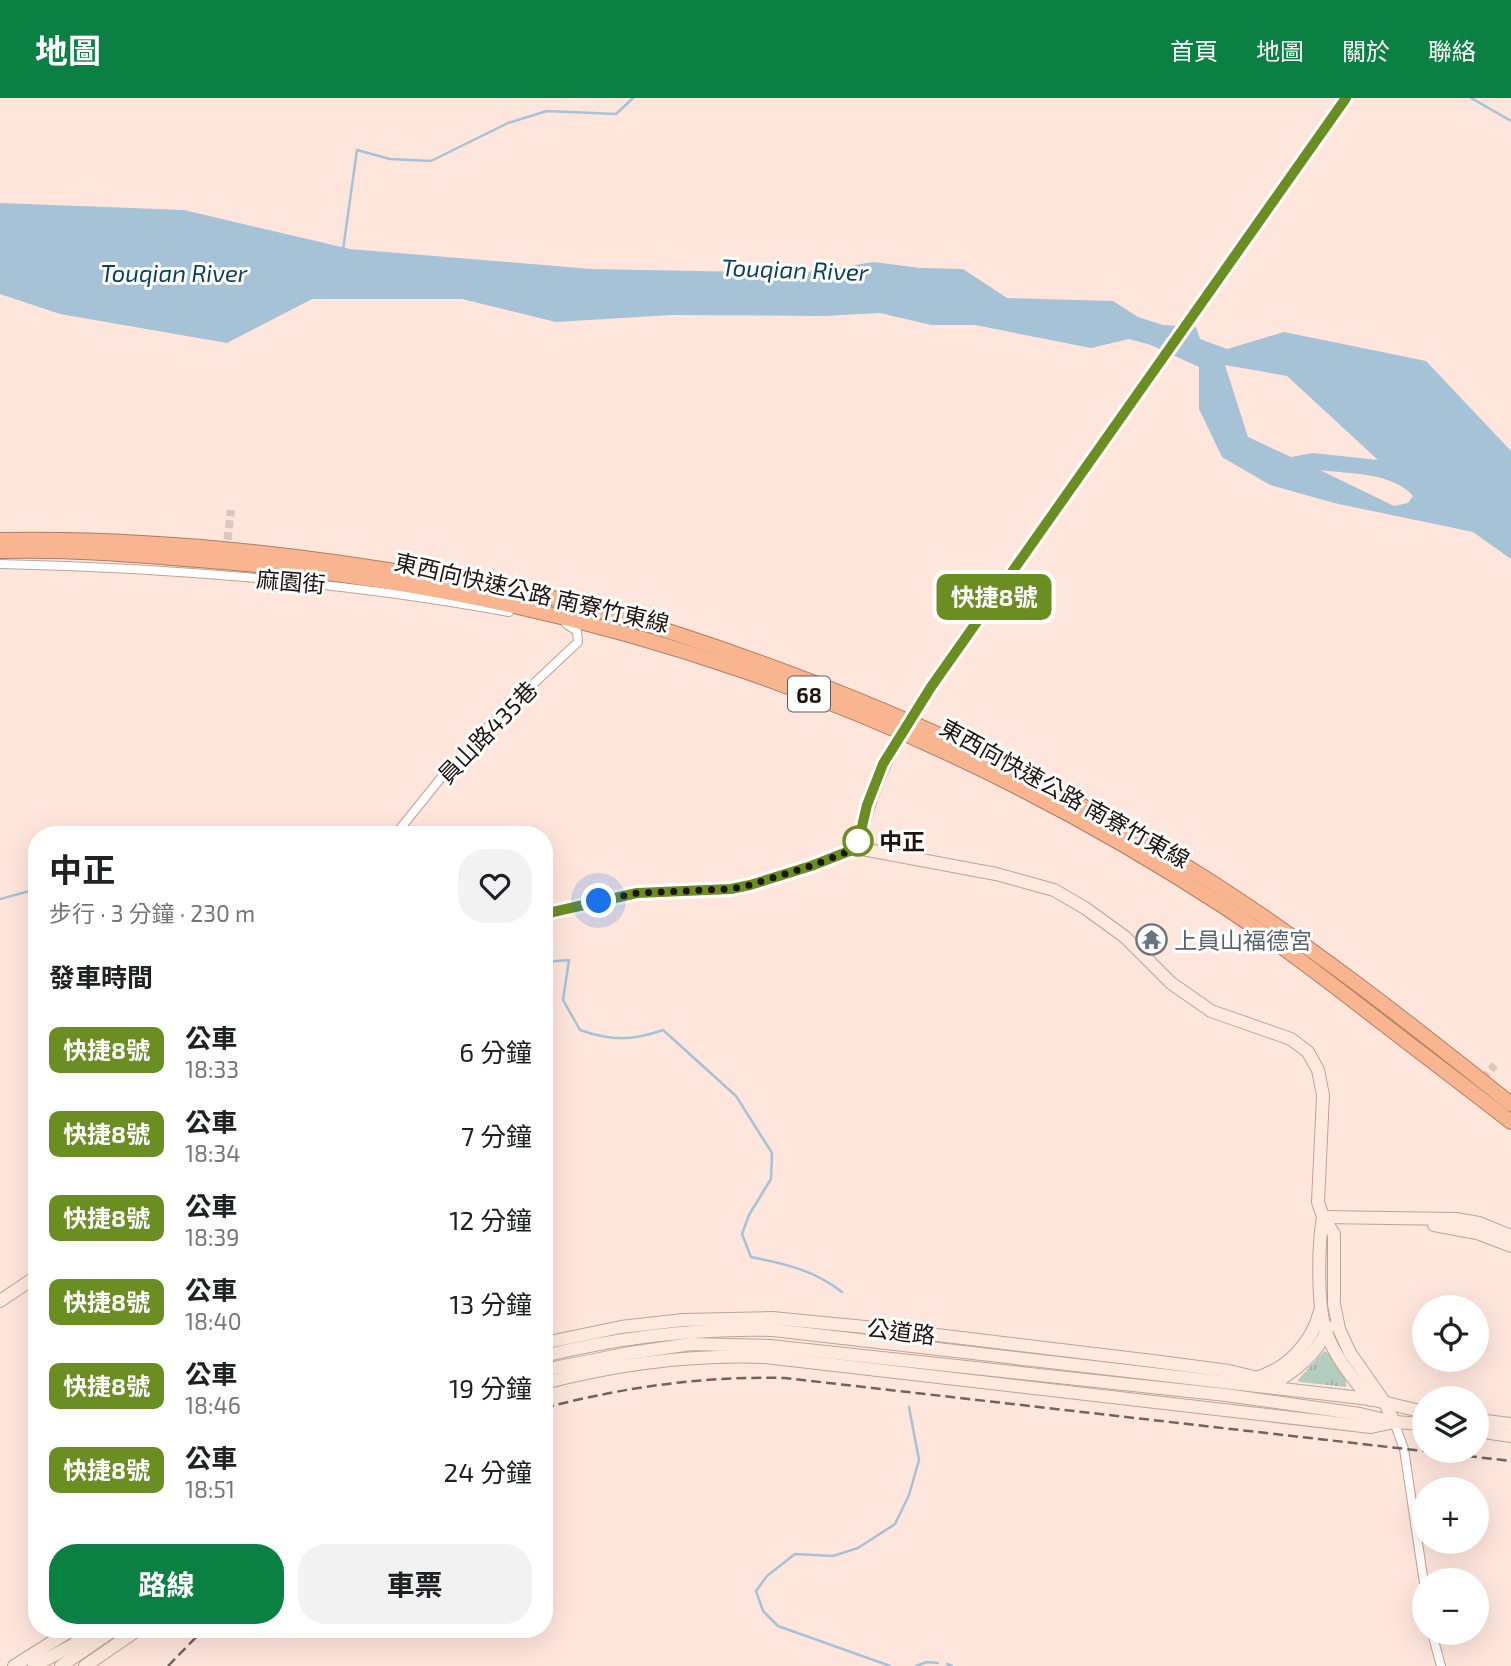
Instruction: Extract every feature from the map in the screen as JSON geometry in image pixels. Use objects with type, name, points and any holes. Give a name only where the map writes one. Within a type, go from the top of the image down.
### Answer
[{"type":"highway","name":"東西向快速公路 南寮竹東線","points":[[0,540],[40,539],[238,551],[357,564],[478,584],[596,609],[747,658],[894,714],[961,744],[1034,779],[1127,831],[1271,921],[1402,1017],[1511,1104]]},
{"type":"highway","name":"東西向快速公路 南寮竹東線","points":[[0,551],[178,559],[364,577],[523,608],[626,632],[754,673],[923,741],[1103,833],[1224,907],[1312,967],[1511,1122]]},
{"type":"street","points":[[857,848],[867,805],[883,764],[931,687],[1346,98]]},
{"type":"street","name":"麻園街","points":[[0,564],[127,567],[339,586],[538,617],[561,623],[577,631]]},
{"type":"street","name":"員山路435巷","points":[[401,826],[474,741],[574,647],[578,642],[577,631]]},
{"type":"street","points":[[553,912],[637,893],[731,889],[811,866],[857,848],[996,874],[1054,890],[1085,908],[1125,937],[1171,983],[1211,1011],[1283,1035],[1299,1045],[1308,1052],[1318,1070],[1323,1095],[1318,1202],[1323,1217],[1334,1234],[1334,1304],[1339,1329],[1378,1401],[1394,1422],[1404,1448],[1422,1568]]},
{"type":"street","points":[[1323,1217],[1456,1219],[1511,1247]]},
{"type":"street","points":[[1323,1217],[1320,1234],[1321,1297],[1326,1333],[1350,1374],[1378,1401]]},
{"type":"street","points":[[1478,1228],[1511,1236]]},
{"type":"street","points":[[0,1301],[28,1282]]},
{"type":"street","name":"公道路","points":[[1227,1383],[1258,1378],[1290,1359],[1305,1344],[1317,1325],[1321,1297]]},
{"type":"street","points":[[1224,1409],[1270,1387],[1306,1360],[1326,1333],[1334,1304]]},
{"type":"street","name":"公道路","points":[[553,1341],[621,1327],[683,1325],[814,1333],[909,1346],[1229,1371],[1258,1378],[1270,1387]]},
{"type":"street","name":"公道路","points":[[553,1354],[683,1325]]},
{"type":"street","name":"公道路","points":[[553,1368],[630,1353],[691,1345],[728,1344],[826,1351],[1245,1399],[1360,1414],[1394,1422]]},
{"type":"street","name":"公道路","points":[[553,1381],[591,1371],[692,1356],[754,1356],[1371,1427],[1394,1422]]},
{"type":"street","name":"公道路","points":[[1152,1367],[1227,1383],[1378,1401],[1412,1409]]},
{"type":"street","points":[[1489,1421],[1511,1424]]},
{"type":"street","points":[[1394,1422],[1412,1423]]},
{"type":"street","points":[[1489,1433],[1511,1436]]},
{"type":"street","points":[[15,1665],[58,1638]]},
{"type":"street","points":[[34,1666],[82,1638]]},
{"type":"street","points":[[61,1666],[102,1638]]},
{"type":"street","points":[[85,1666],[126,1638]]},
{"type":"street","points":[[1435,1645],[1441,1666]]},
{"type":"green space","points":[[1324,1351],[1340,1366],[1346,1387],[1298,1380]]},
{"type":"water","name":"Touqian River","points":[[0,203],[184,210],[350,249],[591,269],[801,273],[874,262],[920,268],[963,269],[1007,298],[1113,301],[1138,317],[1163,325],[1196,327],[1200,339],[1227,349],[1284,332],[1426,361],[1511,451],[1511,559],[1473,532],[1334,503],[1270,485],[1222,457],[1199,409],[1199,367],[1151,345],[1129,339],[1091,348],[975,325],[931,325],[880,313],[825,316],[671,315],[556,322],[462,299],[312,299],[227,343],[60,314],[0,294]],"holes":[[[1225,365],[1287,376],[1378,460],[1313,453],[1291,457],[1248,437]],[[1320,470],[1382,478],[1394,482],[1413,496],[1408,503],[1394,506]]]},
{"type":"waterway","points":[[343,250],[357,150],[390,159],[431,161],[508,123],[547,111],[616,114],[633,98]]},
{"type":"waterway","points":[[1471,98],[1511,121]]},
{"type":"waterway","points":[[0,899],[28,891]]},
{"type":"waterway","points":[[553,961],[569,960],[563,1000],[580,1030],[622,1038],[663,1030],[736,1096],[772,1153],[771,1179],[749,1215],[742,1234],[751,1257],[810,1273],[842,1292]]},
{"type":"waterway","points":[[890,1666],[778,1626],[763,1611],[756,1591],[767,1576],[795,1554],[833,1556],[858,1548],[895,1524],[909,1495],[919,1460],[909,1407]]},
{"type":"waterway","points":[[916,1666],[927,1662],[938,1663]]},
{"type":"waterway","points":[[947,1664],[952,1666]]},
{"type":"tunnel","points":[[226,552],[231,510]]},
{"type":"tunnel","points":[[1466,1096],[1495,1065]]},
{"type":"railway","points":[[553,1406],[664,1384],[785,1378],[1511,1461]]},
{"type":"railway","points":[[168,1666],[195,1638]]},
{"type":"bus line","name":"快捷8號","points":[[553,912],[637,893],[731,889],[811,866],[857,848],[867,805],[883,764],[931,687],[1346,98]]},
{"type":"place","name":"中正","points":[[858,841]]},
{"type":"place","name":"上員山福德宮","points":[[1151,940]]},
{"type":"route","points":[[599,901],[637,893],[731,889],[750,885],[857,848],[858,841]]}]
